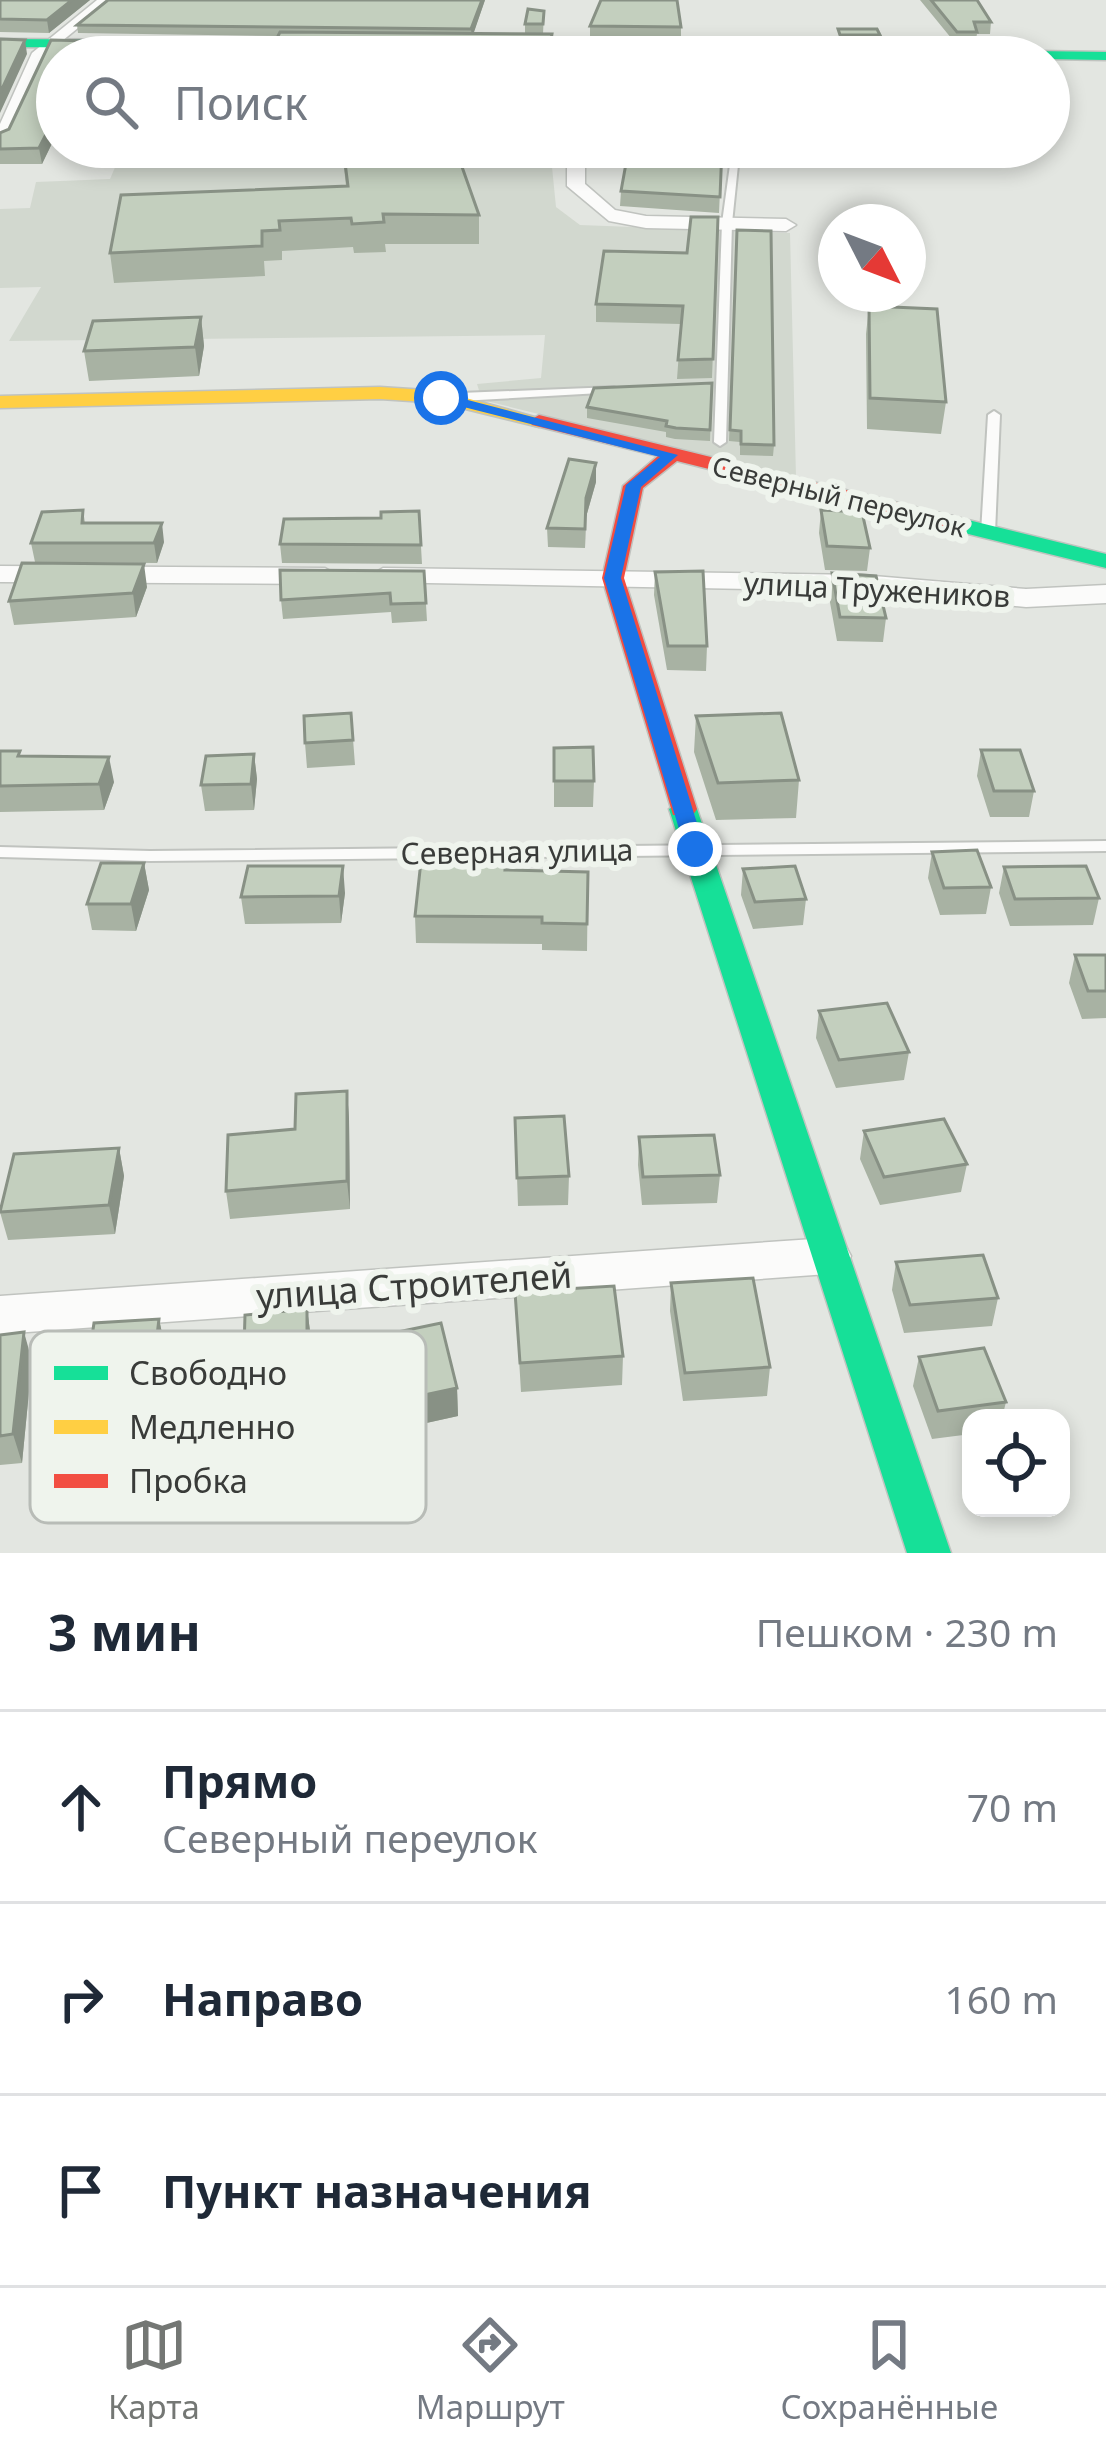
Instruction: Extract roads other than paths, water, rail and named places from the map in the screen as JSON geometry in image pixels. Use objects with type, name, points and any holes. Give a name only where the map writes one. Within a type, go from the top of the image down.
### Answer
[{"type":"street","points":[[60,36],[105,0]]},
{"type":"street","points":[[0,43],[36,44]]},
{"type":"street","points":[[1070,56],[1106,56]]},
{"type":"street","points":[[0,143],[36,60]]},
{"type":"street","points":[[576,168],[576,185],[610,215],[646,221],[786,225]]},
{"type":"street","name":"Северный переулок","points":[[0,402],[380,393],[441,398],[1106,561]]},
{"type":"street","points":[[671,455],[633,485],[613,578],[695,849],[929,1553]]},
{"type":"street","name":"улица Тружеников","points":[[0,574],[613,578],[862,583],[1025,598],[1106,594]]},
{"type":"street","name":"улица Строителей","points":[[0,1315],[828,1256]]},
{"type":"lane","points":[[720,442],[727,224],[734,168]]},
{"type":"lane","points":[[699,386],[723,386]]},
{"type":"lane","points":[[441,398],[629,389]]},
{"type":"lane","points":[[988,533],[994,415]]},
{"type":"lane","name":"Северная улица","points":[[0,852],[150,856],[1106,846]]}]
